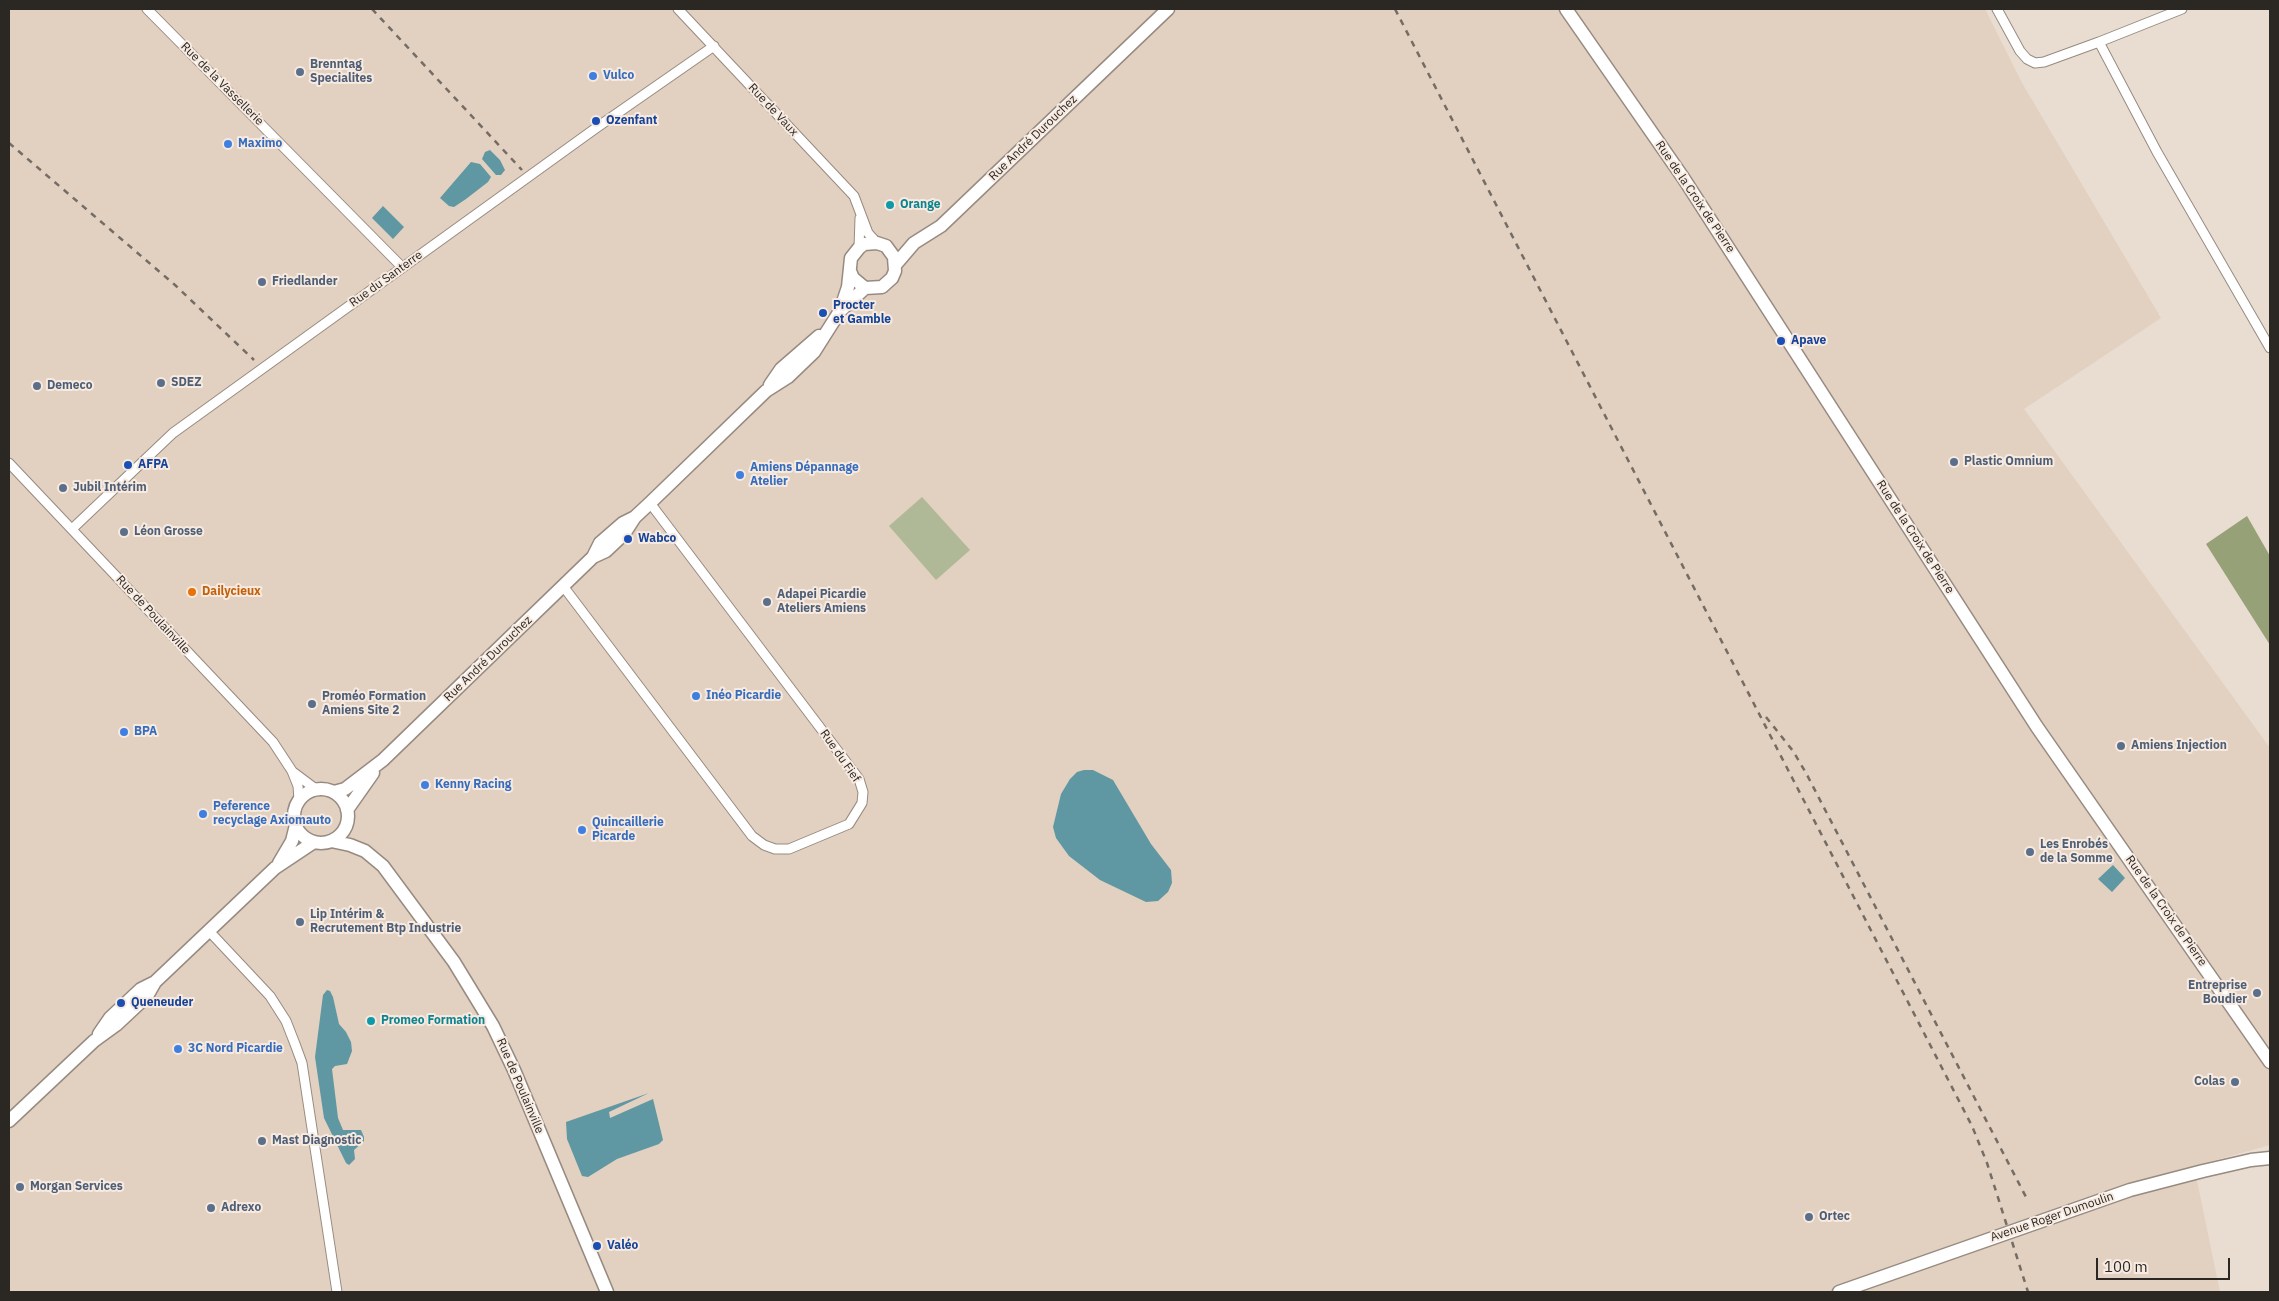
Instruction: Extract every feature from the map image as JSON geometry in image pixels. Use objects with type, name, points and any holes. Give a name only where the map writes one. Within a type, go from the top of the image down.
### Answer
[{"type":"main road","name":"Rue André Durouchez","points":[[896,264],[914,243],[941,226],[1168,9]]},
{"type":"main road","name":"Rue de la Croix de Pierre","points":[[1566,9],[1684,179],[2037,727],[2270,1062]]},
{"type":"main road","points":[[840,310],[850,271],[851,258],[859,248],[864,244],[914,243]]},
{"type":"main road","points":[[850,271],[853,278],[865,288],[877,288],[887,284],[892,278],[896,264],[894,257],[881,245]]},
{"type":"main road","name":"Rue André Durouchez","points":[[334,792],[345,789],[383,760],[593,557],[600,543],[622,523],[635,517],[766,391],[781,369],[827,330],[840,310],[865,288]]},
{"type":"main road","name":"Rue André Durouchez","points":[[347,816],[383,760]]},
{"type":"main road","points":[[276,868],[292,841],[296,825],[296,808],[299,800],[316,790],[334,792],[345,803],[347,816],[338,837],[331,841],[314,842],[306,839],[296,825]]},
{"type":"main road","name":"Rue de Poulainville","points":[[347,816],[350,830],[365,851],[383,866],[392,877],[454,962],[493,1026],[514,1070],[607,1292]]},
{"type":"main road","name":"Rue de Poulainville","points":[[331,841],[350,845],[365,851]]},
{"type":"main road","points":[[9,1121],[94,1042],[110,1018],[141,989],[155,982],[276,868],[314,842]]},
{"type":"main road","name":"Avenue Roger Dumoulin","points":[[1839,1292],[2130,1190],[2203,1170],[2270,1158]]},
{"type":"street","name":"Rue de la Vassellerie","points":[[146,9],[402,267]]},
{"type":"street","name":"Rue de Vaux","points":[[678,9],[854,196],[868,233],[881,245]]},
{"type":"street","points":[[1997,9],[2020,52],[2026,59],[2035,63],[2044,62],[2099,42],[2182,9]]},
{"type":"street","points":[[2099,42],[2157,152],[2270,348]]},
{"type":"street","name":"Rue du Santerre","points":[[72,529],[173,433],[402,267],[714,46]]},
{"type":"street","name":"Rue de Vaux","points":[[859,248],[860,216]]},
{"type":"street","name":"Rue de Poulainville","points":[[9,463],[273,742],[292,771],[298,786],[299,800]]},
{"type":"street","name":"Rue du Fief","points":[[563,586],[752,836],[764,845],[775,849],[789,849],[849,824],[862,803],[863,792],[859,779],[650,503]]},
{"type":"street","name":"Rue de Poulainville","points":[[292,771],[316,790]]},
{"type":"street","points":[[209,931],[270,996],[286,1021],[296,1044],[302,1062],[337,1292]]},
{"type":"shaded area","points":[[9,9],[1985,9],[2022,83],[2161,318],[2024,409],[2270,748],[2270,1145],[2194,1166],[2220,1292],[9,1292]]},
{"type":"green space","points":[[922,497],[970,550],[936,580],[889,526]]},
{"type":"green space","points":[[2247,516],[2270,556],[2270,645],[2206,544]]},
{"type":"water","points":[[490,150],[500,160],[505,170],[501,175],[496,175],[482,159],[485,152]]},
{"type":"water","points":[[471,162],[480,164],[491,177],[488,182],[466,199],[454,207],[449,206],[440,198]]},
{"type":"water","points":[[383,206],[404,227],[393,239],[372,218]]},
{"type":"water","points":[[1093,770],[1113,780],[1151,844],[1171,870],[1172,883],[1168,892],[1158,901],[1146,902],[1100,880],[1069,856],[1056,838],[1053,827],[1061,794],[1070,779],[1077,772]]},
{"type":"water","points":[[2113,865],[2125,878],[2112,892],[2098,879]]},
{"type":"water","points":[[327,990],[330,991],[333,997],[339,1024],[351,1042],[352,1051],[347,1064],[335,1066],[332,1069],[338,1118],[343,1130],[361,1130],[364,1137],[364,1141],[354,1150],[355,1159],[349,1165],[346,1163],[324,1118],[315,1057],[323,995]]},
{"type":"water","points":[[649,1093],[609,1112],[610,1118],[653,1099],[663,1140],[659,1144],[617,1159],[588,1177],[582,1176],[567,1139],[566,1122]]},
{"type":"railway","points":[[372,9],[522,170]]},
{"type":"railway","points":[[1395,9],[1972,1126],[1987,1163],[2028,1292]]},
{"type":"railway","points":[[9,143],[175,285],[254,360]]},
{"type":"railway","points":[[1766,717],[1793,751],[1806,773],[2027,1199]]},
{"type":"place","name":"Brenntag Specialites","points":[[300,72]]},
{"type":"place","name":"Vulco","points":[[593,76]]},
{"type":"place","name":"Ozenfant","points":[[596,121]]},
{"type":"place","name":"Maximo","points":[[228,144]]},
{"type":"place","name":"Orange","points":[[890,205]]},
{"type":"place","name":"Friedlander","points":[[262,282]]},
{"type":"place","name":"Procter et Gamble","points":[[823,313]]},
{"type":"place","name":"Apave","points":[[1781,341]]},
{"type":"place","name":"SDEZ","points":[[161,383]]},
{"type":"place","name":"Demeco","points":[[37,386]]},
{"type":"place","name":"Plastic Omnium","points":[[1954,462]]},
{"type":"place","name":"AFPA","points":[[128,465]]},
{"type":"place","name":"Amiens Dépannage Atelier","points":[[740,475]]},
{"type":"place","name":"Jubil Intérim","points":[[63,488]]},
{"type":"place","name":"Léon Grosse","points":[[124,532]]},
{"type":"place","name":"Wabco","points":[[628,539]]},
{"type":"place","name":"Dailycieux","points":[[192,592]]},
{"type":"place","name":"Adapei Picardie Ateliers Amiens","points":[[767,602]]},
{"type":"place","name":"Inéo Picardie","points":[[696,696]]},
{"type":"place","name":"Proméo Formation Amiens Site 2","points":[[312,704]]},
{"type":"place","name":"BPA","points":[[124,732]]},
{"type":"place","name":"Amiens Injection","points":[[2121,746]]},
{"type":"place","name":"Kenny Racing","points":[[425,785]]},
{"type":"place","name":"Peference recyclage Axiomauto","points":[[203,814]]},
{"type":"place","name":"Quincaillerie Picarde","points":[[582,830]]},
{"type":"place","name":"Les Enrobés de la Somme","points":[[2030,852]]},
{"type":"place","name":"Lip Intérim & Recrutement Btp Industrie","points":[[300,922]]},
{"type":"place","name":"Entreprise Boudier","points":[[2257,993]]},
{"type":"place","name":"Queneuder","points":[[121,1003]]},
{"type":"place","name":"Promeo Formation","points":[[371,1021]]},
{"type":"place","name":"3C Nord Picardie","points":[[178,1049]]},
{"type":"place","name":"Colas","points":[[2235,1082]]},
{"type":"place","name":"Mast Diagnostic","points":[[262,1141]]},
{"type":"place","name":"Morgan Services","points":[[20,1187]]},
{"type":"place","name":"Adrexo","points":[[211,1208]]},
{"type":"place","name":"Ortec","points":[[1809,1217]]},
{"type":"place","name":"Valéo","points":[[597,1246]]}]
